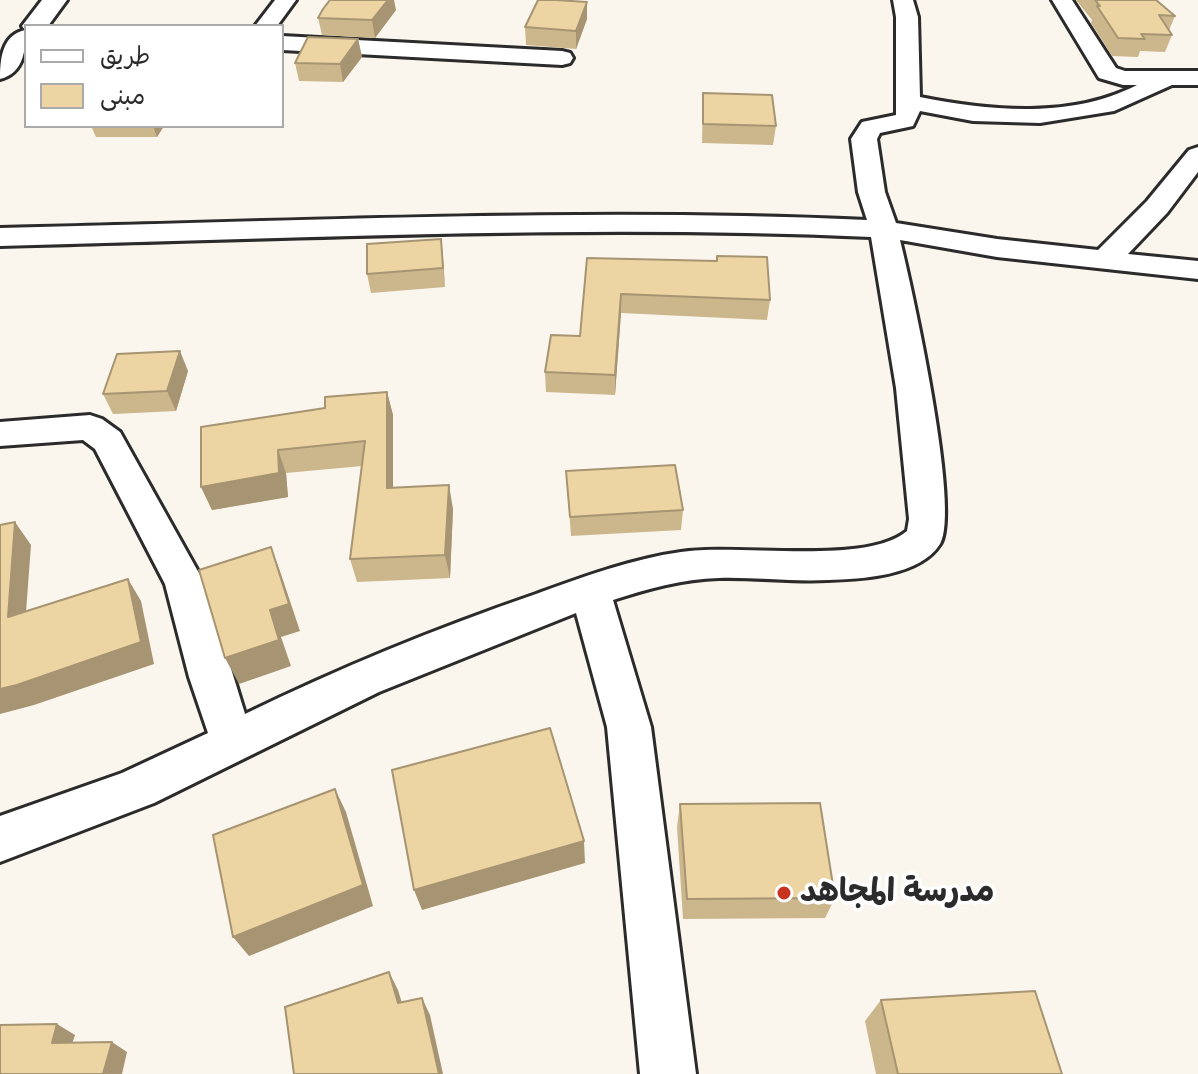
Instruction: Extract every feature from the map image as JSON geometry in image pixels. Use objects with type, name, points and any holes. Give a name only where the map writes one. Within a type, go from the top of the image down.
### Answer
[{"type":"main road","points":[[37,24],[55,0]]},
{"type":"main road","points":[[0,71],[24,40]]},
{"type":"street","points":[[268,24],[286,0]]},
{"type":"street","points":[[0,839],[136,788],[364,679],[590,591],[658,570],[687,566],[720,563],[847,565],[886,558],[911,549],[925,536],[928,519],[924,456],[884,229],[871,189],[871,163],[865,133],[871,127],[904,121],[908,116],[907,17],[903,0]]},
{"type":"street","points":[[1062,0],[1107,73],[1123,78],[1198,78]]},
{"type":"street","points":[[284,43],[562,58]]},
{"type":"street","points":[[907,101],[957,111],[1041,116],[1116,104],[1166,79]]},
{"type":"street","points":[[1105,260],[1157,207],[1198,155]]},
{"type":"street","points":[[0,237],[592,224],[774,224],[884,229],[952,242],[1198,270]]},
{"type":"street","points":[[0,434],[90,427],[108,441],[185,584],[210,677],[233,742]]},
{"type":"street","points":[[590,591],[629,727],[668,1074]]},
{"type":"building","points":[[330,0],[388,0],[372,20],[318,18]]},
{"type":"building","points":[[538,0],[587,2],[576,31],[525,27]]},
{"type":"building","points":[[1095,0],[1156,0],[1175,16],[1159,15],[1172,35],[1141,34],[1145,39],[1118,38]]},
{"type":"building","points":[[308,37],[358,39],[340,64],[295,63]]},
{"type":"building","points":[[703,93],[772,95],[776,126],[703,124]]},
{"type":"building","points":[[441,239],[443,268],[367,274],[367,244]]},
{"type":"building","points":[[717,256],[767,257],[770,300],[621,294],[615,375],[545,372],[551,335],[580,336],[587,258],[717,261]]},
{"type":"building","points":[[180,351],[167,391],[103,394],[117,354]]},
{"type":"building","points":[[387,392],[387,488],[449,485],[445,555],[350,559],[365,441],[278,450],[279,473],[201,487],[201,427],[325,408],[325,397]]},
{"type":"building","points":[[675,465],[683,510],[570,517],[566,471]]},
{"type":"building","points":[[15,522],[8,617],[128,579],[141,642],[0,689],[0,525]]},
{"type":"building","points":[[271,547],[289,604],[270,610],[279,640],[225,658],[199,570]]},
{"type":"building","points":[[550,728],[584,841],[414,890],[392,770]]},
{"type":"building","points":[[335,789],[363,885],[233,937],[213,835]]},
{"type":"building","points":[[820,803],[835,898],[687,899],[680,804]]},
{"type":"building","points":[[389,972],[398,1003],[422,998],[439,1074],[294,1074],[285,1007]]},
{"type":"building","points":[[1035,991],[1062,1074],[898,1074],[881,1000]]},
{"type":"building","points":[[57,1024],[52,1043],[112,1042],[103,1074],[0,1074],[0,1025]]},
{"type":"place","name":"مدرسة المجاهد","points":[[784,893]]}]
